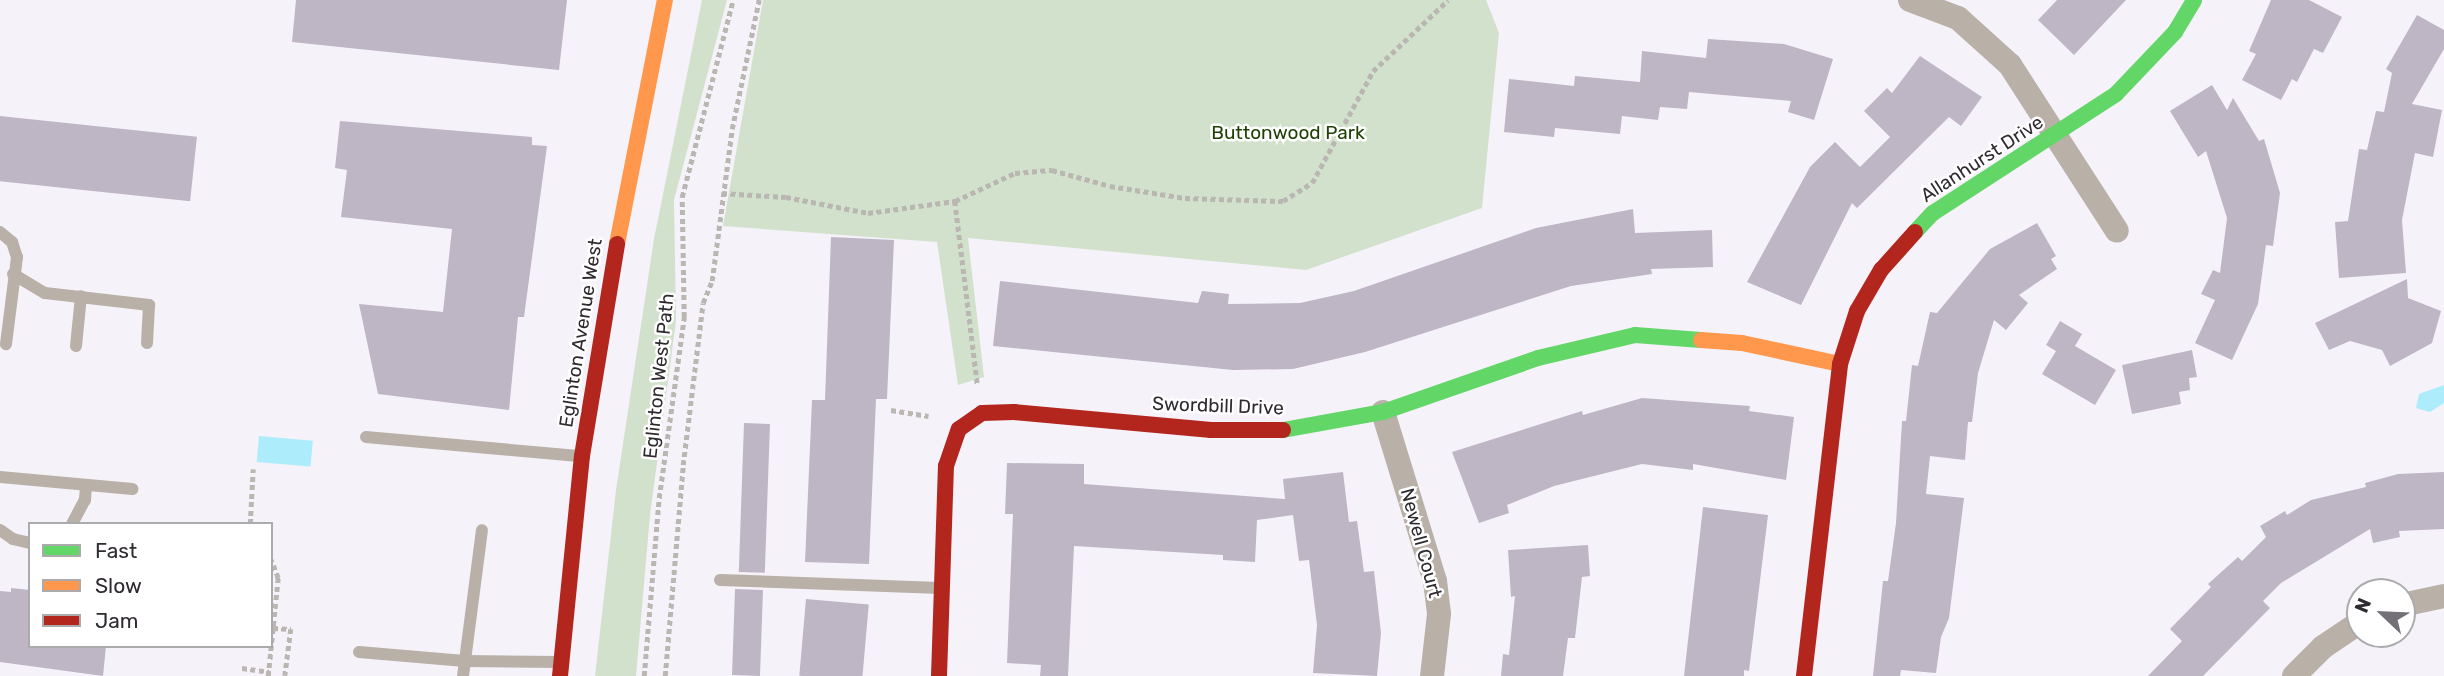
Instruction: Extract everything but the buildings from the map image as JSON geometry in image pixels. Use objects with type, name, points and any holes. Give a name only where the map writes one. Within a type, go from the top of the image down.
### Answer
[{"type":"street","name":"Eglinton Avenue West","points":[[561,669],[582,456],[624,204],[665,0]]},
{"type":"street","points":[[1909,0],[1958,18],[1989,41],[2010,65],[2116,231]]},
{"type":"street","name":"Allanhurst Drive","points":[[1804,676],[1840,365],[1857,311],[1906,239],[1981,180],[2056,136],[2138,75],[2194,0]]},
{"type":"street","name":"Swordbill Drive","points":[[982,413],[1014,412],[1265,432],[1383,412],[1538,358],[1635,335],[1723,341],[1840,365]]},
{"type":"street","name":"Newell Court","points":[[1383,412],[1435,581],[1439,614],[1432,676]]},
{"type":"street","points":[[939,676],[951,444],[959,429],[982,413]]},
{"type":"street","points":[[2416,603],[2444,596]]},
{"type":"street","points":[[2294,676],[2323,647],[2346,631]]},
{"type":"lane","points":[[0,232],[15,249],[6,344]]},
{"type":"lane","points":[[0,285],[13,274]]},
{"type":"lane","points":[[13,274],[45,293],[149,305],[147,343]]},
{"type":"lane","points":[[76,346],[81,296]]},
{"type":"lane","points":[[366,437],[582,456]]},
{"type":"lane","points":[[0,477],[132,489]]},
{"type":"lane","points":[[73,522],[85,500],[86,485]]},
{"type":"lane","points":[[0,530],[28,542]]},
{"type":"lane","points":[[463,676],[481,530]]},
{"type":"lane","points":[[720,580],[942,588]]},
{"type":"lane","points":[[359,652],[561,669]]},
{"type":"path","name":"Eglinton West Path","points":[[644,676],[659,498],[684,317],[682,197],[733,0]]},
{"type":"path","points":[[665,676],[683,465],[722,192],[760,0]]},
{"type":"path","points":[[722,192],[786,197],[868,213],[956,201],[985,183],[1032,170],[1052,170],[1110,186],[1185,198],[1263,202],[1291,197],[1312,183],[1373,71],[1448,0]]},
{"type":"path","points":[[956,201],[982,413]]},
{"type":"path","points":[[891,410],[929,416]]},
{"type":"path","points":[[249,522],[253,469]]},
{"type":"path","points":[[273,565],[278,578],[273,628],[291,629],[285,676]]},
{"type":"path","points":[[242,668],[269,674],[271,648]]},
{"type":"green space","points":[[702,0],[727,0],[674,200],[676,321],[650,515],[636,676],[595,676],[616,490],[654,239]]},
{"type":"green space","name":"Buttonwood Park","points":[[763,0],[1486,0],[1499,33],[1482,208],[1306,270],[968,238],[984,377],[958,385],[937,242],[723,226]]},
{"type":"water","points":[[2444,385],[2444,403],[2430,412],[2416,408],[2419,394]]},
{"type":"water","points":[[259,436],[313,441],[311,467],[257,462]]},
{"type":"traffic: fast","points":[[1915,232],[1933,213],[2116,94],[2175,32],[2194,0]]},
{"type":"traffic: fast","points":[[1283,430],[1383,412],[1538,358],[1635,335],[1701,340]]},
{"type":"traffic: slow","points":[[617,244],[665,0]]},
{"type":"traffic: slow","points":[[1701,340],[1742,343],[1840,364]]},
{"type":"traffic: jam","points":[[1804,676],[1840,364],[1857,311],[1881,270],[1915,232]]},
{"type":"traffic: jam","points":[[560,676],[582,456],[617,244]]},
{"type":"traffic: jam","points":[[939,676],[946,466],[959,429],[982,413],[1014,412],[1211,430],[1283,430]]}]
